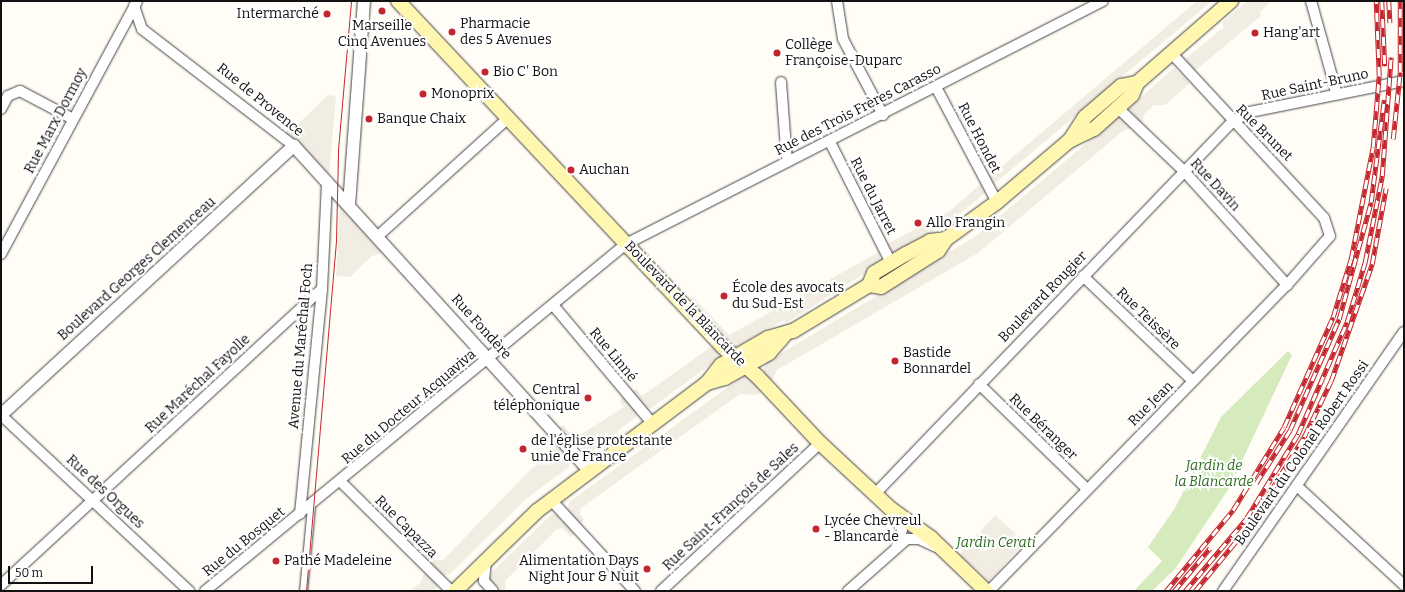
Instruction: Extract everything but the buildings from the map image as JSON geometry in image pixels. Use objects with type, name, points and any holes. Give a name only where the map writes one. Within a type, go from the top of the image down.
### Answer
[{"type":"main road","name":"Boulevard de la Blancarde","points":[[398,1],[506,120],[820,443],[891,509],[918,527],[937,547],[986,591]]},
{"type":"main road","points":[[869,285],[881,287],[938,251],[946,239],[996,202],[1069,141],[1094,129],[1132,95],[1137,83],[1231,1]]},
{"type":"main road","points":[[1069,141],[1085,117],[1121,86],[1137,83]]},
{"type":"main road","points":[[455,591],[551,500],[707,383],[715,370],[739,361],[768,338],[784,336],[869,285],[874,274],[891,263],[930,241],[946,239]]},
{"type":"street","points":[[349,205],[364,1]]},
{"type":"street","points":[[837,1],[843,39],[883,115]]},
{"type":"street","name":"Rue des Trois Frères Carasso","points":[[626,244],[883,115],[1103,1]]},
{"type":"street","points":[[1311,1],[1337,94]]},
{"type":"street","points":[[119,33],[131,28],[142,29],[135,4]]},
{"type":"street","name":"Rue Marx Dormoy","points":[[1,254],[135,4]]},
{"type":"street","name":"Rue de Provence","points":[[142,29],[294,146],[349,205]]},
{"type":"street","name":"Rue Brunet","points":[[1171,54],[1324,218],[1330,236]]},
{"type":"street","name":"Rue Saint-Bruno","points":[[1233,121],[1250,112],[1404,81]]},
{"type":"street","points":[[781,82],[787,162]]},
{"type":"street","name":"Rue Hondet","points":[[936,87],[996,202]]},
{"type":"street","points":[[1,109],[8,96],[20,91],[73,119]]},
{"type":"street","name":"Rue Davin","points":[[1118,108],[1184,171],[1287,285]]},
{"type":"street","points":[[378,236],[506,120]]},
{"type":"street","name":"Boulevard Rougier","points":[[875,494],[1233,121]]},
{"type":"street","name":"Rue du Jarret","points":[[830,142],[891,263]]},
{"type":"street","name":"Boulevard Georges Clemenceau","points":[[1,415],[294,146]]},
{"type":"street","name":"Avenue du Maréchal Foch","points":[[300,514],[322,289],[327,181]]},
{"type":"street","name":"Rue Fondère","points":[[349,205],[589,470]]},
{"type":"street","name":"Rue Jean","points":[[989,591],[1287,285],[1330,236]]},
{"type":"street","name":"Rue du Docteur Acquaviva","points":[[300,514],[341,482],[626,244]]},
{"type":"street","name":"Rue Teissère","points":[[1083,276],[1193,381]]},
{"type":"street","name":"Rue Maréchal Fayolle","points":[[1,585],[322,289]]},
{"type":"street","name":"Rue Linné","points":[[553,305],[652,423]]},
{"type":"street","name":"Boulevard du Colonel Robert Rossi","points":[[1223,591],[1404,332]]},
{"type":"street","name":"Rue Béranger","points":[[979,384],[1087,489]]},
{"type":"street","name":"Rue des Orgues","points":[[1,415],[189,591]]},
{"type":"street","name":"Rue Saint-François de Sales","points":[[661,591],[820,443]]},
{"type":"street","name":"Rue Capazza","points":[[341,482],[451,591]]},
{"type":"street","points":[[1297,486],[1404,585]]},
{"type":"street","points":[[551,500],[635,591]]},
{"type":"street","points":[[303,591],[311,506]]},
{"type":"street","points":[[891,509],[901,523],[897,545]]},
{"type":"street","name":"Rue du Bosquet","points":[[205,591],[300,514]]},
{"type":"street","points":[[848,591],[897,545],[912,538],[937,547]]},
{"type":"street","points":[[487,560],[484,581],[493,591]]},
{"type":"green space","name":"Jardin de la Blancarde","points":[[1288,351],[1292,355],[1228,490],[1175,569],[1152,591],[1134,591],[1162,561],[1148,547],[1175,508],[1221,417]]},
{"type":"shaded area","points":[[1197,1],[1212,1],[993,185],[988,178]]},
{"type":"shaded area","points":[[1247,1],[1271,1],[1260,12],[1261,16],[1192,73],[1185,59],[1224,27],[1222,23]]},
{"type":"shaded area","points":[[1174,68],[1190,83],[1165,105],[1154,105],[1144,114],[1142,126],[1128,109]]},
{"type":"shaded area","points":[[328,95],[336,96],[329,175],[284,132],[288,126],[297,125]]},
{"type":"shaded area","points":[[1120,115],[1134,127],[1123,131],[978,253],[777,370],[773,379],[768,381],[763,372],[767,362],[976,236]]},
{"type":"shaded area","points":[[982,183],[986,192],[955,218],[900,252],[892,253],[887,244],[951,210]]},
{"type":"shaded area","points":[[340,202],[386,252],[372,256],[350,277],[336,276]]},
{"type":"shaded area","points":[[879,252],[881,263],[786,323],[784,320],[735,347],[687,303],[693,297],[729,335]]},
{"type":"shaded area","points":[[715,344],[721,357],[651,408],[646,410],[631,392],[636,389],[642,396]]},
{"type":"shaded area","points":[[746,374],[763,390],[757,395],[740,394],[581,508],[580,514],[584,520],[580,525],[568,511],[569,502]]},
{"type":"shaded area","points":[[625,395],[637,410],[637,416],[590,453],[582,453],[559,428],[563,425],[575,438],[624,407],[619,400]]},
{"type":"shaded area","points":[[552,435],[571,456],[569,467],[526,499],[450,574],[440,576],[429,566],[434,560],[443,560],[530,470],[551,455],[553,450],[547,440]]},
{"type":"shaded area","points":[[552,514],[558,515],[576,532],[571,537],[562,528],[556,530],[505,581],[506,591],[497,591],[489,580],[492,572]]},
{"type":"shaded area","name":"Jardin Cerati","points":[[995,515],[1025,542],[989,581],[960,554]]},
{"type":"shaded area","points":[[426,569],[437,583],[437,588],[433,591],[409,591],[420,583]]},
{"type":"tram line","points":[[306,591],[336,241],[338,150],[351,1]]},
{"type":"railway","points":[[1166,591],[1233,510],[1284,427],[1333,317],[1351,259],[1373,147],[1379,76],[1376,1]]},
{"type":"railway","points":[[1382,1],[1385,66]]},
{"type":"railway","points":[[1389,1],[1390,23]]},
{"type":"railway","points":[[1393,139],[1400,72],[1400,1]]},
{"type":"railway","points":[[1185,591],[1246,519],[1298,434],[1347,322],[1365,262],[1382,176],[1391,57]]},
{"type":"railway","points":[[1256,483],[1290,430],[1339,319],[1371,202],[1384,100]]},
{"type":"railway","points":[[1195,591],[1251,523],[1304,437],[1331,381],[1372,264],[1386,188]]},
{"type":"railway","points":[[1174,591],[1210,548]]},
{"type":"place","name":"Marseille Cinq Avenues","points":[[382,11]]},
{"type":"place","name":"Intermarché","points":[[327,14]]},
{"type":"place","name":"Pharmacie des 5 Avenues","points":[[452,32]]},
{"type":"place","name":"Hang'art","points":[[1255,33]]},
{"type":"place","name":"Collège Françoise-Duparc","points":[[777,53]]},
{"type":"place","name":"Bio C' Bon","points":[[485,72]]},
{"type":"place","name":"Monoprix","points":[[423,94]]},
{"type":"place","name":"Banque Chaix","points":[[369,119]]},
{"type":"place","name":"Auchan","points":[[571,170]]},
{"type":"place","name":"Allo Frangin","points":[[918,223]]},
{"type":"place","name":"École des avocats du Sud-Est","points":[[724,296]]},
{"type":"place","name":"Bastide Bonnardel","points":[[895,361]]},
{"type":"place","name":"Central téléphonique","points":[[588,398]]},
{"type":"place","name":"de l'église protestante unie de France","points":[[523,449]]},
{"type":"place","name":"Lycée Chevreul - Blancarde","points":[[816,529]]},
{"type":"place","name":"Pathé Madeleine","points":[[276,561]]},
{"type":"place","name":"Alimentation Days Night Jour & Nuit","points":[[647,569]]}]
